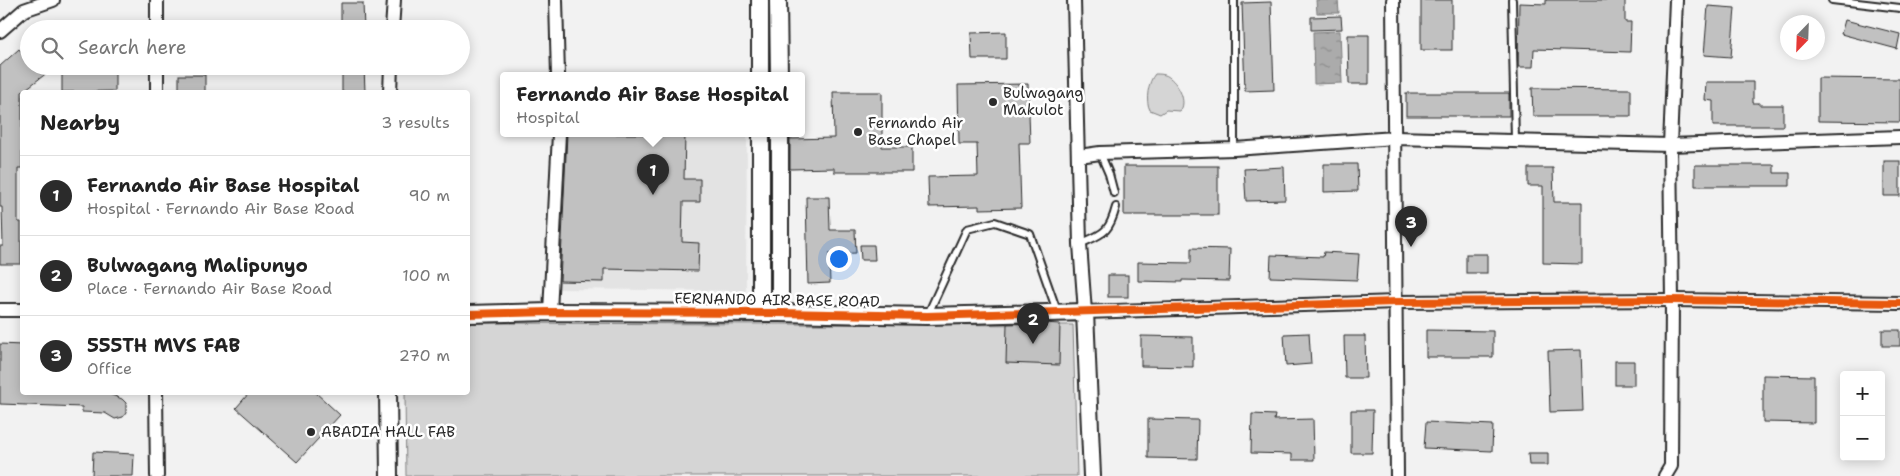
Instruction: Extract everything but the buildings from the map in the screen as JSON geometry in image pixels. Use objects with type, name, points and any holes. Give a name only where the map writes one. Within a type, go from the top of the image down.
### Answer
[{"type":"street","points":[[0,31],[20,5],[53,0]]},
{"type":"street","points":[[157,0],[157,20]]},
{"type":"street","points":[[393,20],[394,0]]},
{"type":"street","points":[[556,0],[558,72]]},
{"type":"street","points":[[760,0],[760,72]]},
{"type":"street","points":[[778,0],[779,72]]},
{"type":"street","points":[[1074,0],[1080,244],[1092,476]]},
{"type":"street","points":[[1392,0],[1397,302],[1397,476]]},
{"type":"street","points":[[1665,476],[1670,466],[1672,300],[1670,145],[1676,0]]},
{"type":"street","points":[[157,75],[157,90]]},
{"type":"street","points":[[390,90],[391,75]]},
{"type":"street","points":[[550,312],[558,137]]},
{"type":"street","name":"FERNANDO AIR BASE ROAD","points":[[761,137],[761,313]]},
{"type":"street","name":"FERNANDO AIR BASE ROAD","points":[[780,137],[780,313]]},
{"type":"street","points":[[1079,156],[1100,153],[1234,149],[1395,138],[1670,145],[1900,137]]},
{"type":"street","points":[[761,253],[779,253]]},
{"type":"street","points":[[1085,312],[1397,302],[1672,300],[1900,302]]},
{"type":"street","points":[[0,310],[20,310]]},
{"type":"street","name":"FERNANDO AIR BASE ROAD","points":[[470,314],[550,312],[780,313],[927,316],[1085,312]]},
{"type":"street","points":[[156,395],[157,476]]},
{"type":"street","points":[[388,395],[389,476]]},
{"type":"lane","points":[[1234,0],[1234,149]]},
{"type":"lane","points":[[1512,0],[1515,142]]},
{"type":"lane","points":[[1836,0],[1900,8]]},
{"type":"lane","points":[[1100,153],[1109,174],[1114,193]]},
{"type":"lane","points":[[1080,244],[1102,234],[1112,223],[1116,207]]},
{"type":"lane","points":[[927,316],[967,229],[995,222],[1030,234],[1057,312]]},
{"type":"shaded area","points":[[1155,74],[1167,76],[1176,84],[1181,93],[1183,103],[1180,111],[1166,110],[1160,114],[1150,110],[1148,106],[1148,92]]},
{"type":"shaded area","points":[[559,137],[747,137],[746,291],[557,289]]},
{"type":"shaded area","points":[[470,323],[1073,325],[1077,476],[406,476],[405,395],[470,395]]},
{"type":"water","points":[[1316,0],[1338,0],[1339,13],[1317,13]]},
{"type":"water","points":[[1340,31],[1342,83],[1314,84],[1313,32]]},
{"type":"cycle path","points":[[470,314],[550,312],[780,313],[927,316],[1397,302],[1672,300],[1900,303]]},
{"type":"place","name":"Bulwagang Makulot","points":[[993,102]]},
{"type":"place","name":"Fernando Air Base Chapel","points":[[858,132]]},
{"type":"place","name":"Fernando Air Base Hospital","points":[[653,195]]},
{"type":"place","name":"555TH MVS FAB","points":[[1411,247]]},
{"type":"place","name":"Bulwagang Malipunyo","points":[[1033,344]]},
{"type":"place","name":"ABADIA HALL FAB","points":[[311,432]]}]
